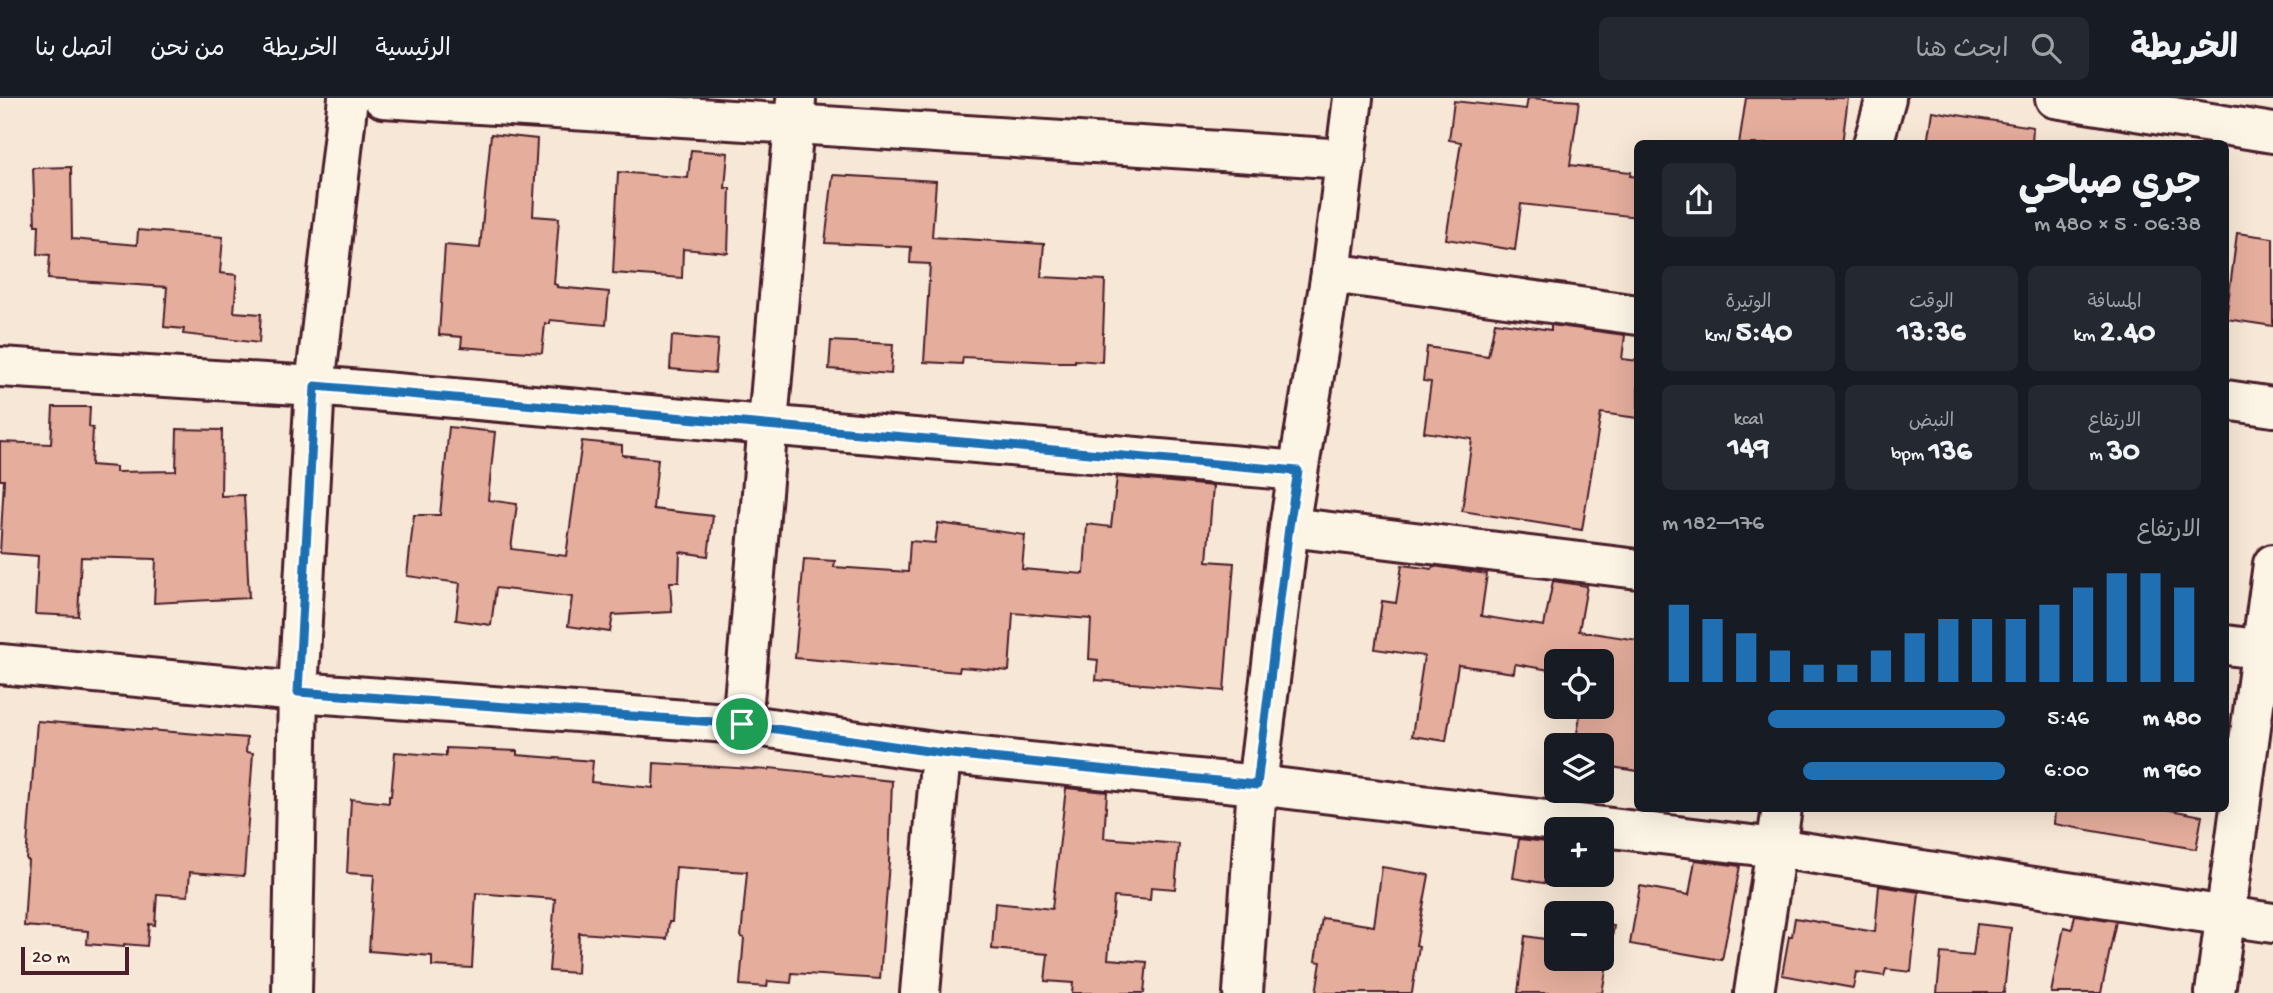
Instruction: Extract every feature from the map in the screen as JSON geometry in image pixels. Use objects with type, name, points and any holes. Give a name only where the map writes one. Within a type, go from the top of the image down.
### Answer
[{"type":"street","points":[[292,993],[298,692],[315,386],[348,98]]},
{"type":"street","points":[[383,98],[795,111],[1346,159]]},
{"type":"street","points":[[1242,993],[1257,785],[1289,527],[1331,273],[1353,98]]},
{"type":"street","points":[[1873,140],[1886,98]]},
{"type":"street","points":[[2055,98],[2273,133]]},
{"type":"street","points":[[742,724],[795,111]]},
{"type":"street","points":[[1331,273],[1634,315]]},
{"type":"street","points":[[0,367],[315,386],[1298,471]]},
{"type":"street","points":[[2229,400],[2273,407]]},
{"type":"street","points":[[1289,527],[1634,569]]},
{"type":"street","points":[[2215,993],[2227,915],[2253,649],[2273,564]]},
{"type":"street","points":[[0,664],[298,692],[742,724],[941,753],[1257,785],[1776,848],[2273,923]]},
{"type":"street","points":[[920,993],[941,753]]},
{"type":"street","points":[[1754,993],[1781,812]]},
{"type":"building","points":[[1528,98],[1579,101],[1570,165],[1631,172],[1630,176],[1634,176],[1634,217],[1521,204],[1515,250],[1446,239],[1461,142],[1449,140],[1454,101],[1526,109]]},
{"type":"building","points":[[1746,98],[1848,98],[1843,140],[1740,140]]},
{"type":"building","points":[[1932,111],[2033,127],[2032,140],[1928,140]]},
{"type":"building","points":[[491,134],[537,139],[533,216],[559,218],[554,284],[557,287],[609,292],[606,325],[550,320],[550,324],[545,324],[542,353],[461,347],[462,337],[439,335],[445,245],[480,248]]},
{"type":"building","points":[[691,150],[728,153],[725,188],[730,188],[728,253],[683,249],[682,278],[613,273],[618,172],[688,178]]},
{"type":"building","points":[[71,167],[72,239],[137,245],[138,230],[223,237],[220,273],[237,275],[234,312],[261,314],[259,343],[183,334],[184,329],[164,327],[167,287],[48,279],[50,255],[38,254],[39,225],[35,225],[33,168]]},
{"type":"building","points":[[833,175],[936,181],[932,237],[1044,244],[1041,277],[1105,280],[1102,362],[963,357],[962,364],[924,362],[930,264],[910,263],[911,247],[825,243]]},
{"type":"building","points":[[2237,233],[2273,238],[2273,326],[2229,319],[2229,296]]},
{"type":"building","points":[[1495,322],[1551,330],[1551,325],[1625,335],[1622,359],[1634,360],[1634,417],[1601,413],[1582,530],[1462,511],[1472,439],[1424,432],[1431,382],[1423,381],[1427,347],[1488,356]]},
{"type":"building","points":[[672,336],[718,340],[715,373],[670,369]]},
{"type":"building","points":[[831,341],[893,344],[891,374],[829,369]]},
{"type":"building","points":[[53,407],[90,407],[89,427],[93,428],[91,465],[116,467],[116,472],[176,471],[177,429],[222,430],[221,496],[244,495],[249,598],[154,603],[156,559],[81,557],[78,616],[35,614],[38,556],[0,553],[4,480],[0,480],[0,442],[51,444]]},
{"type":"building","points":[[449,427],[495,432],[488,500],[517,504],[511,549],[566,556],[582,441],[622,445],[622,455],[658,459],[653,509],[713,516],[708,556],[680,552],[679,582],[670,582],[672,612],[613,615],[610,632],[568,626],[572,597],[496,588],[491,625],[456,620],[460,583],[407,576],[414,515],[440,515]]},
{"type":"building","points":[[1117,477],[1213,486],[1207,561],[1234,563],[1224,691],[1096,680],[1098,660],[1089,659],[1091,619],[1013,613],[1009,671],[960,667],[959,672],[795,658],[804,559],[835,561],[834,567],[908,572],[910,541],[935,543],[938,523],[1025,535],[1022,569],[1084,574],[1087,524],[1111,527]]},
{"type":"building","points":[[1402,565],[1432,569],[1433,566],[1487,574],[1481,616],[1544,626],[1553,581],[1587,586],[1579,631],[1634,639],[1634,770],[1614,767],[1614,733],[1577,733],[1579,719],[1614,719],[1614,649],[1544,649],[1544,669],[1515,664],[1514,673],[1458,665],[1446,741],[1412,736],[1424,656],[1375,649],[1382,601],[1396,603]]},
{"type":"building","points":[[37,721],[247,738],[246,752],[253,753],[244,876],[190,872],[188,896],[157,894],[155,925],[149,924],[147,946],[87,944],[88,931],[24,926],[26,859]]},
{"type":"building","points":[[446,748],[517,751],[517,755],[593,761],[591,782],[653,788],[654,763],[770,768],[892,781],[880,979],[792,973],[791,983],[768,981],[767,987],[740,985],[747,872],[676,867],[672,922],[669,922],[667,939],[579,933],[577,973],[549,971],[555,899],[476,893],[472,968],[432,966],[432,956],[369,951],[374,875],[347,873],[351,799],[389,803],[395,752],[446,756]]},
{"type":"building","points":[[1066,788],[1107,792],[1104,838],[1179,844],[1175,889],[1151,887],[1150,900],[1114,897],[1108,959],[1147,962],[1144,993],[1072,993],[1073,983],[1045,981],[1048,954],[992,949],[995,903],[1052,909]]},
{"type":"building","points":[[2055,812],[2182,812],[2202,816],[2196,849],[2054,824]]},
{"type":"building","points":[[1519,839],[1544,842],[1544,883],[1513,878]]},
{"type":"building","points":[[1695,860],[1740,866],[1722,960],[1630,944],[1640,886],[1689,895]]},
{"type":"building","points":[[1382,867],[1429,875],[1416,945],[1419,946],[1412,993],[1316,993],[1321,962],[1315,961],[1322,918],[1374,926]]},
{"type":"building","points":[[1879,886],[1919,892],[1911,972],[1886,969],[1884,976],[1856,972],[1853,988],[1782,975],[1795,918],[1875,932]]},
{"type":"building","points":[[2075,915],[2116,921],[2101,993],[2051,993],[2064,927],[2072,929]]},
{"type":"building","points":[[1977,924],[2011,928],[2004,993],[1937,993],[1941,953],[1973,956]]},
{"type":"building","points":[[1525,936],[1544,939],[1544,971],[1606,971],[1602,993],[1518,993]]},
{"type":"route","points":[[315,386],[1298,471],[1257,785],[941,753],[742,724],[298,692],[315,386]]}]
